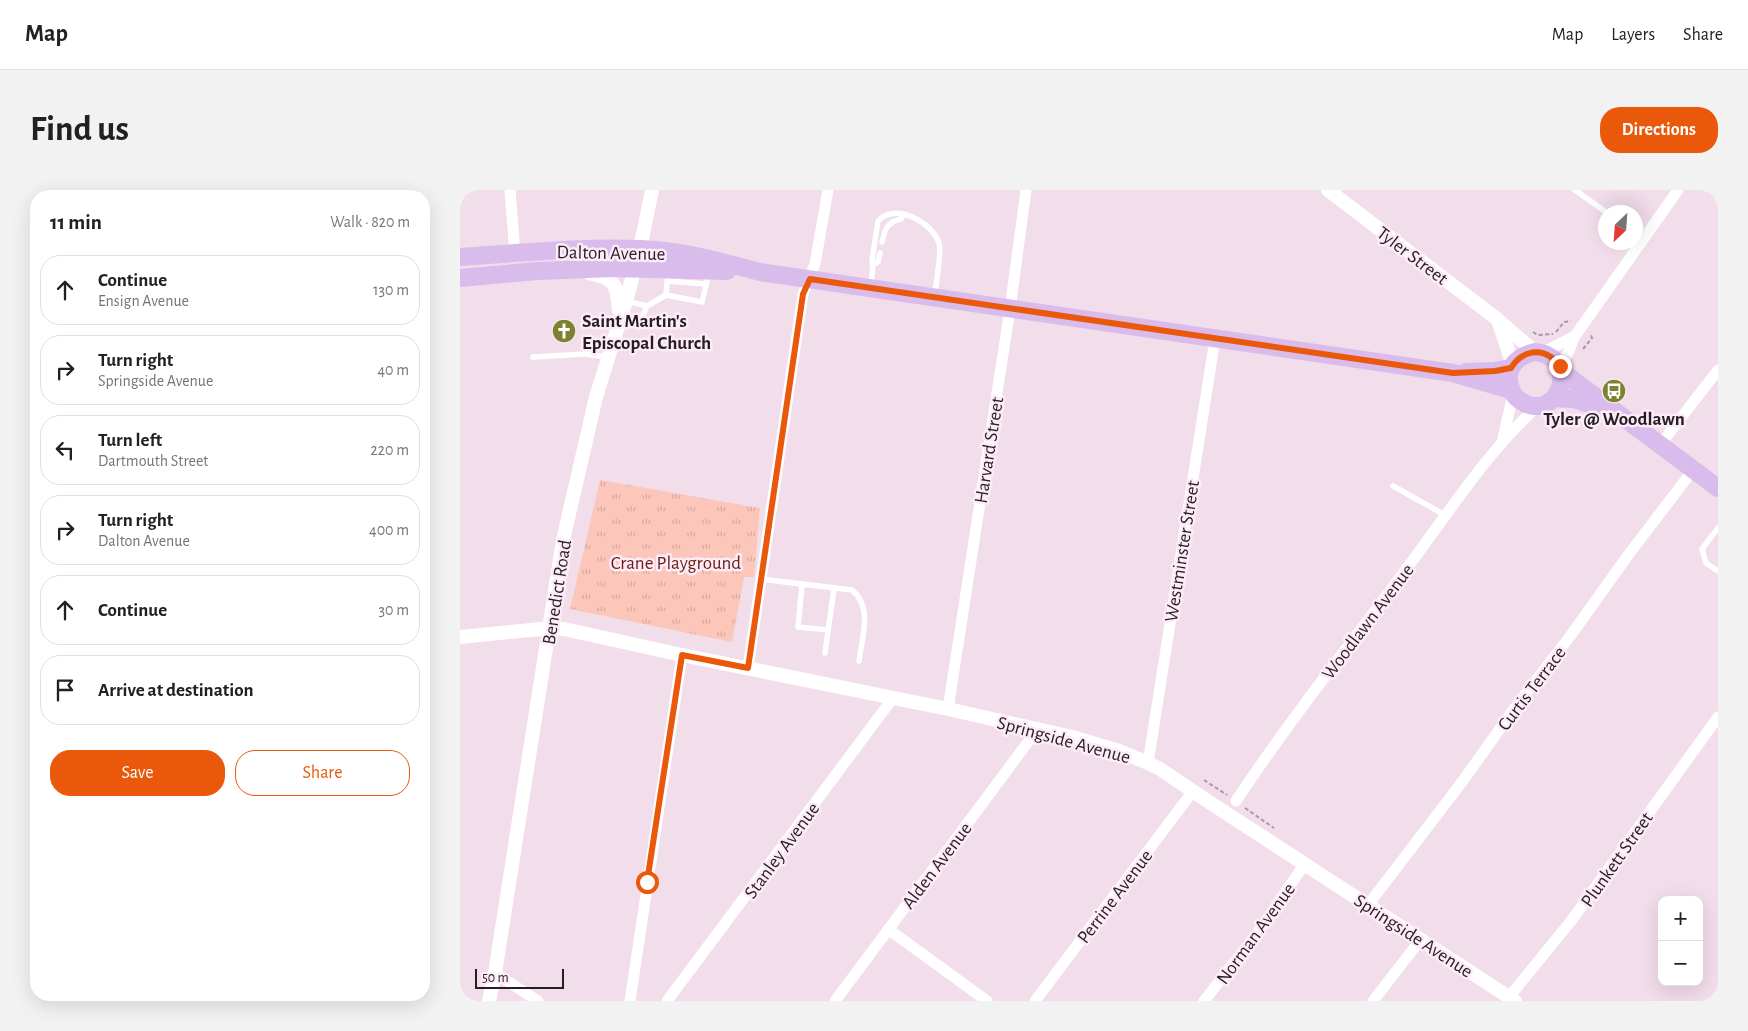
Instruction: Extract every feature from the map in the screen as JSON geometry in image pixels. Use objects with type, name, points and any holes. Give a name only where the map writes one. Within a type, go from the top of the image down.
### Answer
[{"type":"main road","name":"Dalton Avenue","points":[[460,257],[640,249],[686,255],[760,272],[1453,373],[1512,392]]},
{"type":"main road","name":"Dalton Avenue","points":[[460,278],[574,269],[613,268],[668,276],[708,278],[760,272]]},
{"type":"main road","points":[[1617,412],[1573,399],[1524,403],[1512,392],[1509,375],[1512,366],[1519,358],[1526,354],[1539,353],[1550,357],[1560,369],[1718,488]]},
{"type":"main road","name":"Dalton Avenue","points":[[1453,373],[1495,371],[1512,366]]},
{"type":"main road","points":[[1546,402],[1561,386],[1560,369]]},
{"type":"street","points":[[510,190],[515,254]]},
{"type":"street","name":"Benedict Road","points":[[489,1001],[551,628],[563,540],[596,397],[626,301],[640,249],[652,190]]},
{"type":"street","points":[[748,668],[803,294],[815,264],[828,190]]},
{"type":"street","name":"Harvard Street","points":[[948,709],[1010,309],[1026,190]]},
{"type":"street","name":"Tyler Street","points":[[1328,190],[1539,353]]},
{"type":"street","points":[[1643,233],[1678,190]]},
{"type":"street","points":[[1560,369],[1574,336],[1631,250]]},
{"type":"street","points":[[574,269],[605,276],[614,284],[618,294],[620,322]]},
{"type":"street","points":[[1497,319],[1512,366]]},
{"type":"street","points":[[1539,353],[1574,336]]},
{"type":"street","name":"Westminster Street","points":[[1148,763],[1215,339]]},
{"type":"street","points":[[1660,445],[1718,370]]},
{"type":"street","name":"Woodlawn Avenue","points":[[1501,444],[1512,392]]},
{"type":"street","name":"Woodlawn Avenue","points":[[1236,801],[1263,759],[1501,444],[1546,402]]},
{"type":"street","name":"Curtis Terrace","points":[[1368,905],[1462,782],[1514,709],[1693,470]]},
{"type":"street","name":"Springside Avenue","points":[[460,637],[551,628],[564,629],[948,709],[1072,737],[1119,751],[1160,769],[1304,865],[1512,999]]},
{"type":"street","points":[[630,1001],[682,655]]},
{"type":"street","name":"Stanley Avenue","points":[[667,1001],[893,698]]},
{"type":"street","name":"Plunkett Street","points":[[1512,999],[1571,921],[1718,717]]},
{"type":"street","name":"Alden Avenue","points":[[835,1001],[1037,730]]},
{"type":"street","name":"Perrine Avenue","points":[[1035,1001],[1193,791]]},
{"type":"street","name":"Norman Avenue","points":[[1204,1001],[1256,935],[1304,865]]},
{"type":"street","points":[[888,929],[987,1001]]},
{"type":"street","points":[[1374,1001],[1421,940]]},
{"type":"street","points":[[495,973],[538,1001]]},
{"type":"lane","points":[[1574,190],[1598,206]]},
{"type":"lane","points":[[871,288],[872,260],[878,221],[888,214],[908,214],[931,231],[940,244],[935,296]]},
{"type":"lane","points":[[882,242],[886,226],[893,220],[901,219],[904,214]]},
{"type":"lane","points":[[873,265],[878,262],[880,253]]},
{"type":"lane","points":[[666,295],[668,276]]},
{"type":"lane","points":[[620,322],[640,320],[646,306],[666,295],[702,302],[708,278]]},
{"type":"lane","points":[[626,301],[646,306]]},
{"type":"lane","points":[[533,357],[586,354],[609,358]]},
{"type":"lane","points":[[1393,486],[1446,515]]},
{"type":"lane","points":[[1718,528],[1702,549],[1706,562],[1718,571]]},
{"type":"lane","points":[[761,580],[852,590],[858,596],[866,614],[859,661]]},
{"type":"lane","points":[[802,585],[798,627],[828,630]]},
{"type":"lane","points":[[825,653],[834,588]]},
{"type":"path","points":[[1531,331],[1538,335],[1555,334]]},
{"type":"path","points":[[1204,780],[1274,828]]},
{"type":"green space","name":"Crane Playground","points":[[600,480],[760,508],[754,577],[744,577],[732,642],[570,609]]},
{"type":"place","name":"Saint Martin's Episcopal Church","points":[[564,331]]},
{"type":"place","name":"Tyler @ Woodlawn","points":[[1614,391]]},
{"type":"route","points":[[647,882],[682,655],[748,668],[803,294],[810,279],[1453,373],[1495,371],[1511,368],[1519,358],[1536,352],[1550,357],[1560,366]]}]
